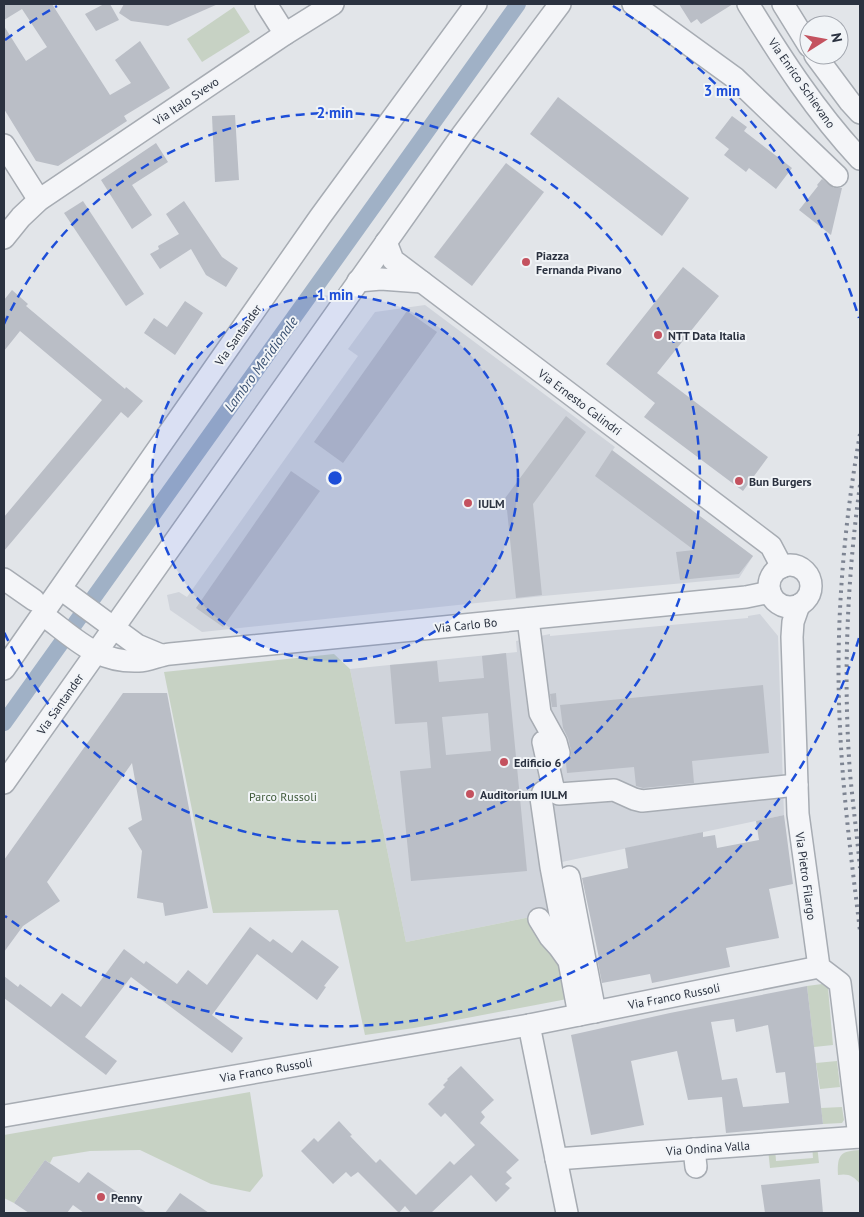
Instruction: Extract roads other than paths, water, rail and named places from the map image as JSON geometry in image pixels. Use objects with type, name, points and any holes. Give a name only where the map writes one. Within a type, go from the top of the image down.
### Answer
[{"type":"street","points":[[266,4],[285,34]]},
{"type":"street","name":"Via Italo Svevo","points":[[4,238],[21,217],[40,200],[285,34],[333,4]]},
{"type":"street","name":"Via Santander","points":[[4,669],[42,612],[65,592],[320,218],[476,4]]},
{"type":"street","name":"Via Santander","points":[[4,783],[91,650],[462,135],[560,4]]},
{"type":"street","points":[[633,4],[736,78],[837,176]]},
{"type":"street","name":"Via Enrico Schievano","points":[[748,4],[793,76],[820,112],[860,159]]},
{"type":"street","points":[[783,4],[799,30]]},
{"type":"street","points":[[822,65],[860,113]]},
{"type":"street","points":[[4,145],[40,200]]},
{"type":"street","name":"Via Ernesto Calindri","points":[[386,242],[393,260],[771,546],[782,567]]},
{"type":"street","points":[[358,281],[381,279],[422,282]]},
{"type":"street","points":[[789,565],[798,567],[805,571],[809,577],[811,584],[809,594],[799,605],[792,607],[782,605],[776,601],[770,592],[770,580],[774,573],[782,567],[789,565]]},
{"type":"street","name":"Via Carlo Bo","points":[[4,579],[42,612],[91,650],[116,660],[124,668],[162,655],[528,619],[758,595],[770,592]]},
{"type":"street","name":"Via Carlo Bo","points":[[65,592],[137,645],[162,655]]},
{"type":"street","name":"Via Pietro Filargo","points":[[799,605],[795,615],[792,637],[798,814],[819,967]]},
{"type":"street","points":[[528,619],[540,713],[559,751],[560,790]]},
{"type":"street","points":[[543,742],[560,790]]},
{"type":"street","points":[[587,1014],[569,960],[551,867],[541,798],[543,792],[560,790],[614,790],[642,801],[797,785]]},
{"type":"street","points":[[569,877],[587,1014]]},
{"type":"street","points":[[539,919],[550,937],[569,960]]},
{"type":"street","points":[[819,967],[840,983],[860,1137]]},
{"type":"street","name":"Via Franco Russoli","points":[[4,1116],[529,1025],[819,967]]},
{"type":"street","points":[[529,1025],[567,1213]]},
{"type":"street","name":"Via Ondina Valla","points":[[556,1159],[695,1158],[860,1137]]},
{"type":"waterway","name":"Lambro Meridionale","points":[[4,723],[518,4]]},
{"type":"railway","points":[[860,434],[845,543],[839,654],[843,779],[860,931]]},
{"type":"railway","points":[[860,485],[849,593],[847,665],[850,773],[860,868]]},
{"type":"place","name":"Piazza Fernanda Pivano","points":[[526,262]]},
{"type":"place","name":"NTT Data Italia","points":[[658,335]]},
{"type":"place","name":"Bun Burgers","points":[[739,481]]},
{"type":"place","name":"IULM","points":[[468,503]]},
{"type":"place","name":"Edificio 6","points":[[504,762]]},
{"type":"place","name":"Auditorium IULM","points":[[470,794]]},
{"type":"place","name":"Penny","points":[[101,1197]]},
{"type":"park label","name":"Parco Russoli","points":[[283,796]]}]
